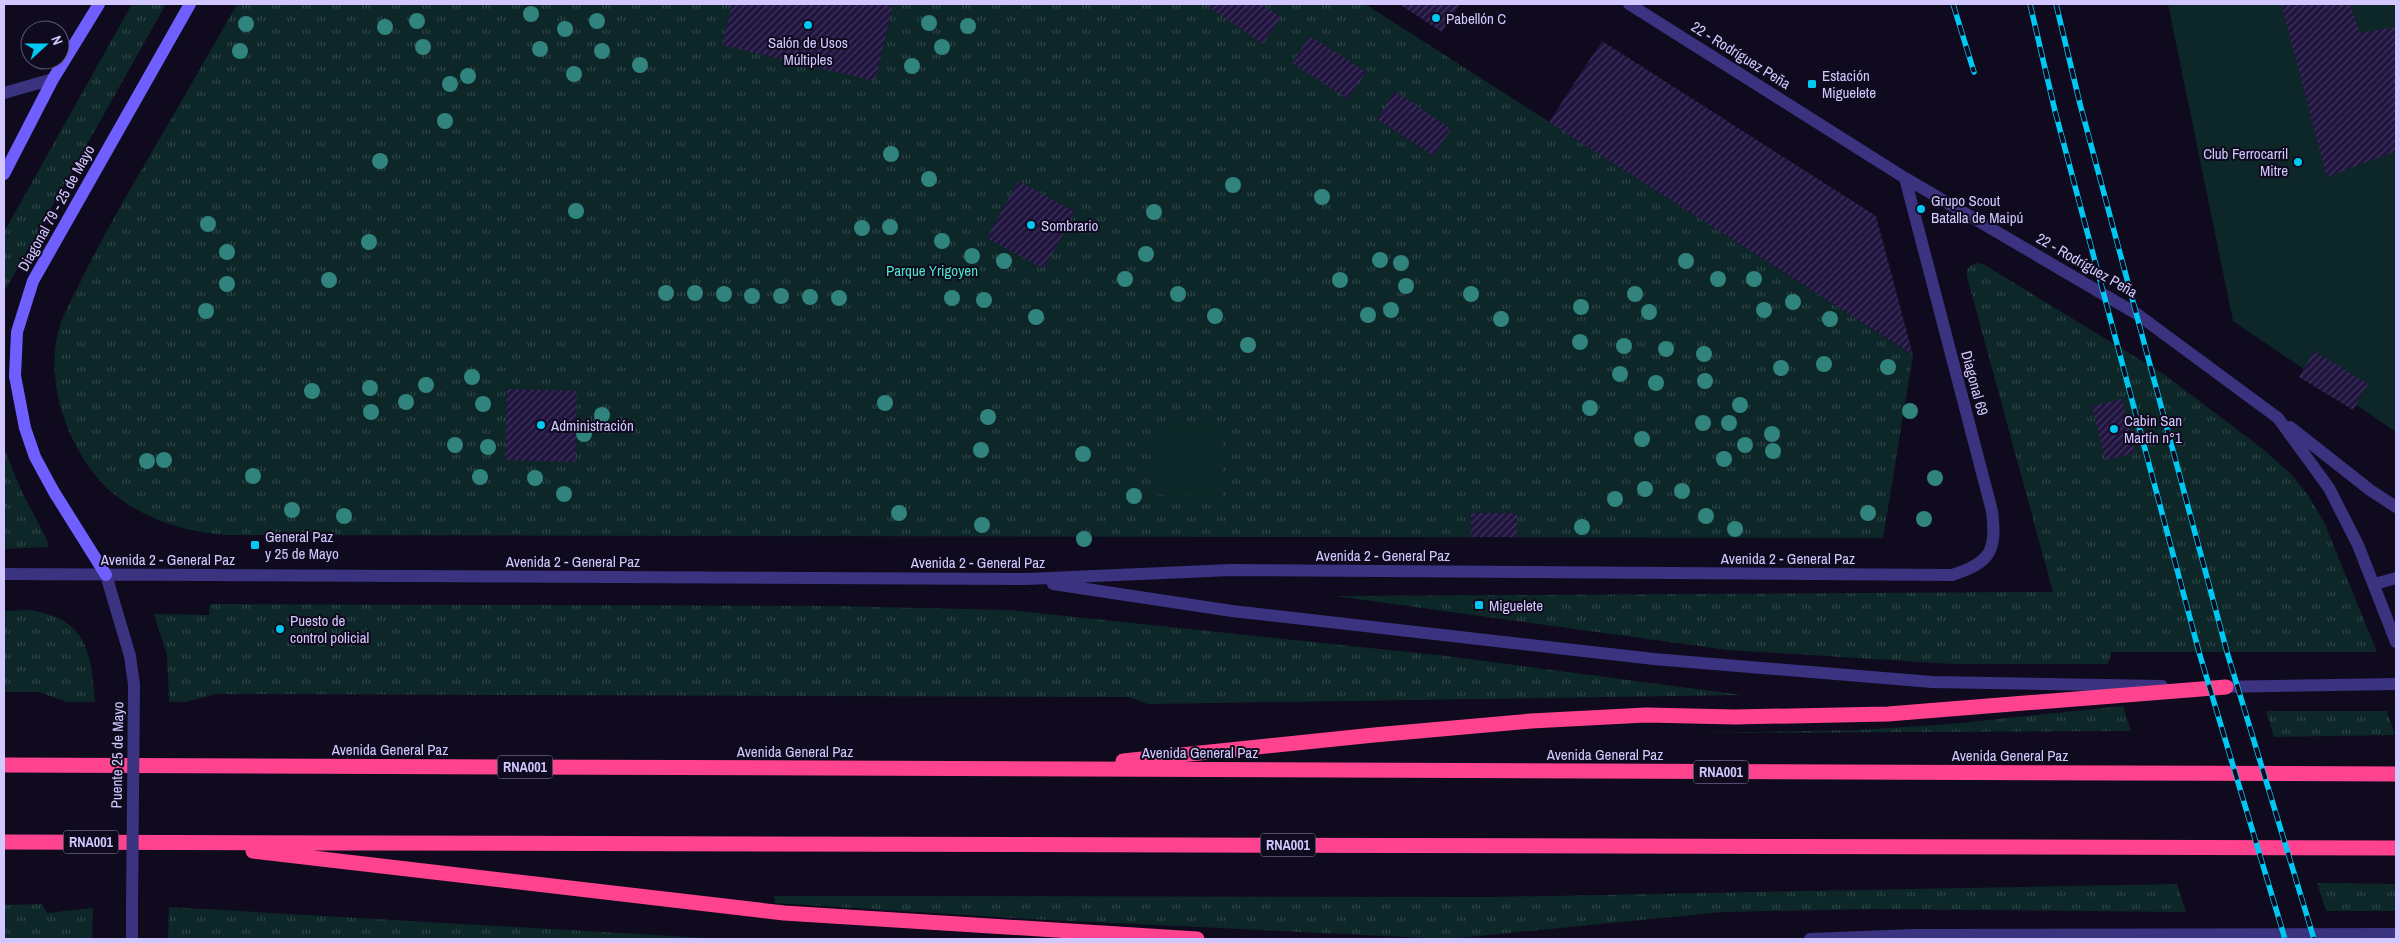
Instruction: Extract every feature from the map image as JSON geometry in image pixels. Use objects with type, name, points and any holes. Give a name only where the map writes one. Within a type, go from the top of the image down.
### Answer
[{"type":"highway","points":[[1046,769],[1374,735],[1531,722],[1646,715],[1735,717],[1888,714],[2226,687]]},
{"type":"highway","name":"Avenida General Paz","points":[[4,765],[2396,774]]},
{"type":"highway","name":"RNA001","points":[[4,842],[2396,848]]},
{"type":"highway","points":[[179,843],[784,913],[1197,939]]},
{"type":"main road","points":[[4,174],[53,79],[99,4]]},
{"type":"main road","name":"Diagonal 79 - 25 de Mayo","points":[[106,575],[54,492],[36,457],[25,428],[16,376],[17,332],[33,281],[190,4]]},
{"type":"street","name":"22 - Rodríguez Peña","points":[[1629,4],[1905,178],[2137,314],[2278,418],[2329,488],[2375,584],[2396,642]]},
{"type":"street","points":[[4,93],[53,79]]},
{"type":"street","name":"Diagonal 69","points":[[1905,178],[1992,511],[1994,526],[1993,547],[1986,559],[1973,569],[1952,575]]},
{"type":"street","points":[[2278,418],[2370,490],[2396,507]]},
{"type":"street","name":"Avenida 2 - General Paz","points":[[4,574],[1026,579],[1231,570],[1952,575]]},
{"type":"street","name":"Puente 25 de Mayo","points":[[106,575],[130,656],[134,686],[132,939]]},
{"type":"street","points":[[2375,584],[2396,578]]},
{"type":"street","points":[[1026,579],[1232,611],[1713,664],[1932,682],[2226,687],[2396,684]]},
{"type":"street","points":[[1810,939],[1914,935],[2396,934]]},
{"type":"green space","points":[[132,4],[166,4],[4,292],[4,232]]},
{"type":"green space","name":"Parque Yrigoyen","points":[[237,4],[1365,4],[1913,355],[1883,538],[227,535],[189,530],[170,524],[152,517],[119,498],[104,485],[82,456],[73,440],[60,405],[56,387],[55,350],[62,320],[94,254]]},
{"type":"green space","name":"Club Ferrocarril Mitre","points":[[2168,4],[2396,4],[2396,432],[2233,321]]},
{"type":"green space","points":[[1976,263],[1983,264],[2165,375],[2264,450],[2291,474],[2308,495],[2324,522],[2377,652],[2111,652],[2108,664],[1953,664],[1728,650],[1335,596],[2053,592],[1967,277],[1968,268]]},
{"type":"green space","points":[[1152,425],[1222,426],[1222,496],[1152,495]]},
{"type":"green space","points":[[4,448],[21,490],[47,540],[48,547],[4,549]]},
{"type":"green space","points":[[210,604],[833,606],[1009,610],[1446,656],[1742,695],[1148,704],[1129,697],[216,694],[185,702],[169,702],[167,655],[154,614],[209,615]]},
{"type":"green space","points":[[31,610],[50,615],[64,622],[75,630],[83,641],[91,668],[95,702],[67,702],[39,692],[4,692],[4,611]]},
{"type":"green space","points":[[2123,706],[2131,731],[1697,733],[1860,730],[1950,724]]},
{"type":"green space","points":[[2266,711],[2387,711],[2395,735],[2274,737]]},
{"type":"green space","points":[[2317,883],[2396,884],[2396,911],[2326,911]]},
{"type":"green space","points":[[2177,884],[2186,912],[1874,909],[1723,912],[1448,939],[1030,919],[775,903],[774,896],[1493,897]]},
{"type":"green space","points":[[42,904],[47,913],[93,908],[92,939],[4,939],[4,905]]},
{"type":"green space","points":[[169,907],[724,939],[168,939]]},
{"type":"building","name":"Salón de Usos Múltiples","points":[[732,4],[893,4],[875,81],[722,45]]},
{"type":"building","points":[[1208,4],[1261,4],[1281,17],[1263,44],[1207,6]]},
{"type":"building","name":"Pabellón C","points":[[1399,4],[1460,4],[1442,32]]},
{"type":"building","points":[[2281,4],[2350,4],[2360,33],[2396,27],[2396,151],[2327,177]]},
{"type":"building","points":[[1310,36],[1366,72],[1348,99],[1292,63]]},
{"type":"building","points":[[1602,41],[1876,216],[1913,355],[1549,122]]},
{"type":"building","points":[[1395,91],[1451,129],[1434,156],[1377,119]]},
{"type":"building","name":"Sombrario","points":[[1018,181],[1075,212],[1044,269],[987,238]]},
{"type":"building","points":[[2314,351],[2368,384],[2353,410],[2299,377]]},
{"type":"building","name":"Administración","points":[[507,389],[577,391],[575,462],[505,460]]},
{"type":"building","name":"Cabin San Martín n°1","points":[[2122,399],[2135,453],[2105,460],[2092,406]]},
{"type":"building","points":[[1471,513],[1517,513],[1517,537],[1471,537]]},
{"type":"railway","points":[[1953,4],[1974,72]]},
{"type":"railway","points":[[2030,4],[2055,111],[2199,652],[2285,939]]},
{"type":"railway","points":[[2056,4],[2080,104],[2227,652],[2314,939]]},
{"type":"place","name":"Pabellón C","points":[[1436,18]]},
{"type":"place","name":"Salón de Usos Múltiples","points":[[808,25]]},
{"type":"place","name":"Estación Miguelete","points":[[1812,84]]},
{"type":"place","name":"Club Ferrocarril Mitre","points":[[2298,162]]},
{"type":"place","name":"Grupo Scout Batalla de Maipú","points":[[1921,209]]},
{"type":"place","name":"Sombrario","points":[[1031,225]]},
{"type":"place","name":"Administración","points":[[541,425]]},
{"type":"place","name":"Cabin San Martín n°1","points":[[2114,429]]},
{"type":"place","name":"General Paz y 25 de Mayo","points":[[255,545]]},
{"type":"place","name":"Miguelete","points":[[1479,605]]},
{"type":"place","name":"Puesto de control policial","points":[[280,629]]}]
